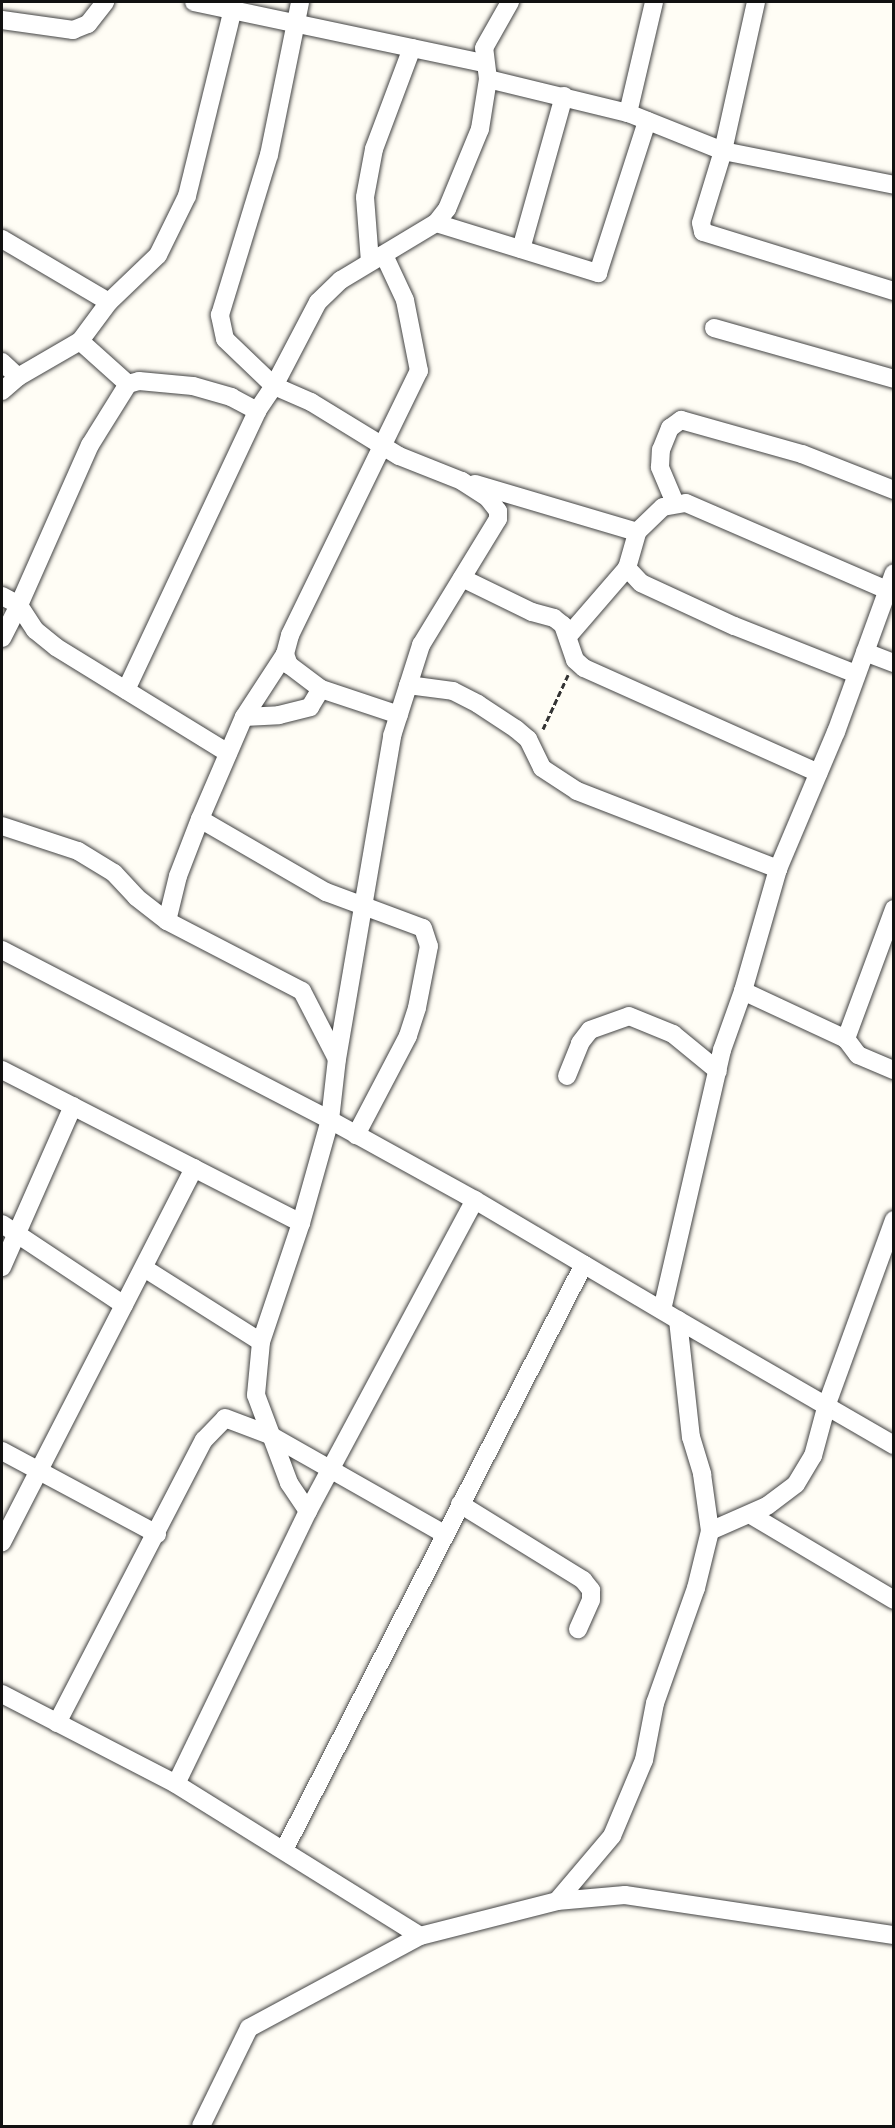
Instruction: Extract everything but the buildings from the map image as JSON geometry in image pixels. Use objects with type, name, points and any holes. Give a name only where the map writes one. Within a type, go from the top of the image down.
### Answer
[{"type":"street","points":[[2,20],[73,30],[88,24],[105,2]]},
{"type":"street","points":[[194,2],[412,48],[564,96],[628,113],[723,151],[894,185]]},
{"type":"street","points":[[300,2],[269,154],[220,315],[225,339],[274,386],[311,402],[382,447],[462,481],[638,532]]},
{"type":"street","points":[[126,690],[257,411],[274,386],[318,302],[341,280],[436,223],[457,191],[480,129],[485,71],[484,48],[493,26],[510,2]]},
{"type":"street","points":[[628,113],[654,2]]},
{"type":"street","points":[[756,2],[723,151],[701,222],[703,232],[894,291]]},
{"type":"street","points":[[2,391],[18,377],[80,341],[109,302],[158,255],[177,222],[187,196],[232,9]]},
{"type":"street","points":[[167,921],[178,876],[244,717],[285,654],[290,634],[382,447],[410,396],[419,371],[405,300],[377,259],[365,197],[374,149],[412,48]]},
{"type":"street","points":[[521,249],[564,96]]},
{"type":"street","points":[[436,223],[598,273],[647,121]]},
{"type":"street","points":[[2,239],[109,302]]},
{"type":"street","points":[[714,328],[894,379]]},
{"type":"street","points":[[80,341],[128,384]]},
{"type":"street","points":[[2,362],[18,377]]},
{"type":"street","points":[[2,638],[90,445],[128,384],[139,381],[193,386],[231,398],[257,411]]},
{"type":"street","points":[[675,502],[660,467],[661,450],[670,428],[681,420],[802,454],[894,490]]},
{"type":"street","points":[[308,1511],[289,1483],[256,1395],[261,1342],[301,1223],[330,1120],[337,1059],[363,906],[399,715],[421,645],[498,519],[498,511],[488,498],[462,481]]},
{"type":"street","points":[[569,635],[627,568],[638,532],[663,507],[675,502],[698,507],[890,581],[819,773],[778,869],[718,1071],[662,1310]]},
{"type":"street","points":[[627,568],[641,583],[688,607],[856,674]]},
{"type":"street","points":[[462,578],[513,603],[554,618],[569,635],[575,660],[598,675],[819,773]]},
{"type":"street","points":[[2,596],[19,605],[35,630],[56,647],[228,753]]},
{"type":"street","points":[[865,652],[894,663]]},
{"type":"street","points":[[285,654],[289,665],[321,688],[399,715]]},
{"type":"street","points":[[408,685],[453,691],[478,704],[528,739],[532,752],[542,768],[577,791],[778,869]]},
{"type":"street","points":[[244,717],[279,715],[310,707],[321,688]]},
{"type":"street","points":[[200,819],[326,892],[423,928],[429,946],[408,1036],[356,1135]]},
{"type":"street","points":[[2,826],[78,851],[114,873],[136,897],[167,921],[303,992],[337,1059]]},
{"type":"street","points":[[846,1039],[888,944],[894,909]]},
{"type":"street","points":[[2,950],[330,1120],[475,1200],[894,1444]]},
{"type":"street","points":[[743,991],[846,1039],[858,1055],[894,1070]]},
{"type":"street","points":[[567,1077],[580,1043],[590,1030],[629,1016],[673,1034],[718,1071]]},
{"type":"street","points":[[2,1070],[301,1223]]},
{"type":"street","points":[[2,1267],[19,1234],[73,1106]]},
{"type":"street","points":[[2,1542],[194,1168]]},
{"type":"street","points":[[176,1784],[308,1511],[475,1200]]},
{"type":"street","points":[[710,1531],[751,1515],[796,1484],[813,1456],[827,1404],[894,1220]]},
{"type":"street","points":[[2,1224],[124,1305]]},
{"type":"street","points":[[285,1850],[444,1534],[584,1264]]},
{"type":"street","points":[[144,1268],[261,1342]]},
{"type":"street","points":[[557,1901],[612,1836],[639,1771],[655,1703],[696,1588],[710,1531],[702,1474],[691,1437],[678,1320]]},
{"type":"street","points":[[57,1723],[204,1440],[225,1418],[270,1435],[444,1534]]},
{"type":"street","points":[[2,1451],[157,1534]]},
{"type":"street","points":[[460,1504],[583,1580],[591,1590],[591,1600],[578,1629]]},
{"type":"street","points":[[751,1515],[894,1600]]},
{"type":"street","points":[[2,1694],[176,1784],[420,1936]]},
{"type":"street","points":[[201,2127],[249,2028],[420,1936],[557,1901],[625,1895],[894,1935]]},
{"type":"path","points":[[532,752],[575,660]]}]
